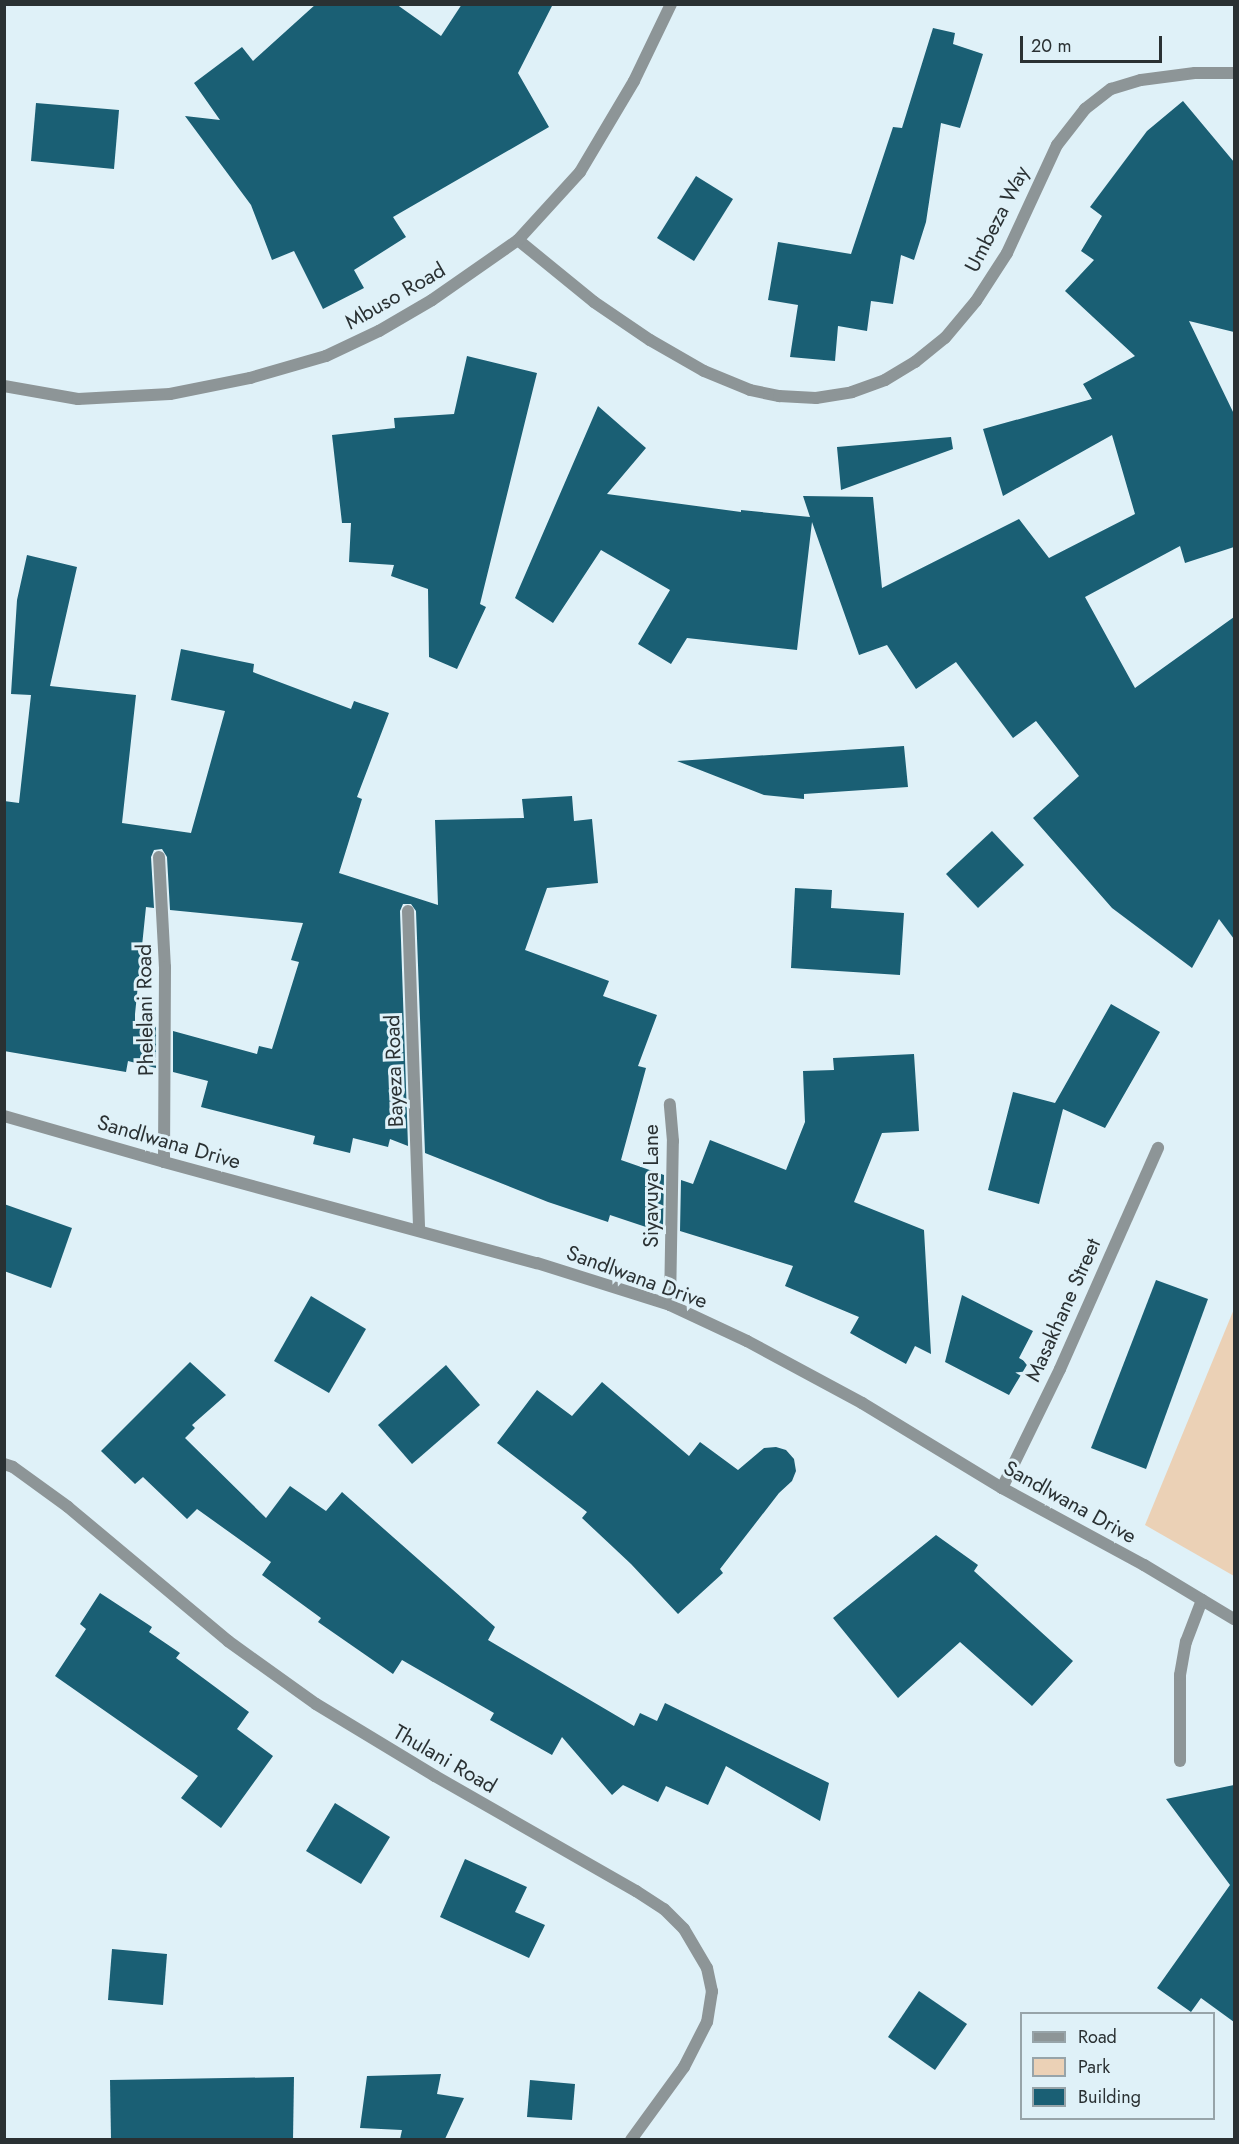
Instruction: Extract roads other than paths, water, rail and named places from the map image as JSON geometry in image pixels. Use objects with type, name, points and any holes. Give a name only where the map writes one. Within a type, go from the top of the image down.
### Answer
[{"type":"street","name":"Mbuso Road","points":[[4,387],[78,399],[170,394],[250,378],[326,356],[379,331],[441,294],[518,240],[580,172],[634,81],[671,4]]},
{"type":"street","name":"Umbeza Way","points":[[518,240],[594,302],[651,340],[704,371],[750,390],[779,396],[816,398],[852,392],[885,380],[915,362],[945,338],[976,301],[1007,253],[1057,146],[1085,109],[1111,89],[1141,80],[1195,73],[1234,74]]},
{"type":"street","name":"Phelelani Road","points":[[159,857],[165,968],[164,1162]]},
{"type":"street","name":"Bayeza Road","points":[[408,911],[419,1230]]},
{"type":"street","name":"Siyavuya Lane","points":[[669,1305],[673,1142],[670,1104]]},
{"type":"street","name":"Sandlwana Drive","points":[[4,1116],[164,1162],[537,1263],[669,1305],[747,1341],[862,1403],[1002,1488],[1234,1619]]},
{"type":"street","name":"Masakhane Street","points":[[1002,1488],[1060,1369],[1158,1148]]},
{"type":"street","name":"Thulani Road","points":[[4,1464],[13,1467],[68,1507],[228,1641],[316,1704],[664,1909],[684,1929],[707,1968],[712,1991],[707,2022],[684,2067],[632,2139]]},
{"type":"street","points":[[1180,1761],[1180,1675],[1186,1642],[1202,1600]]}]
